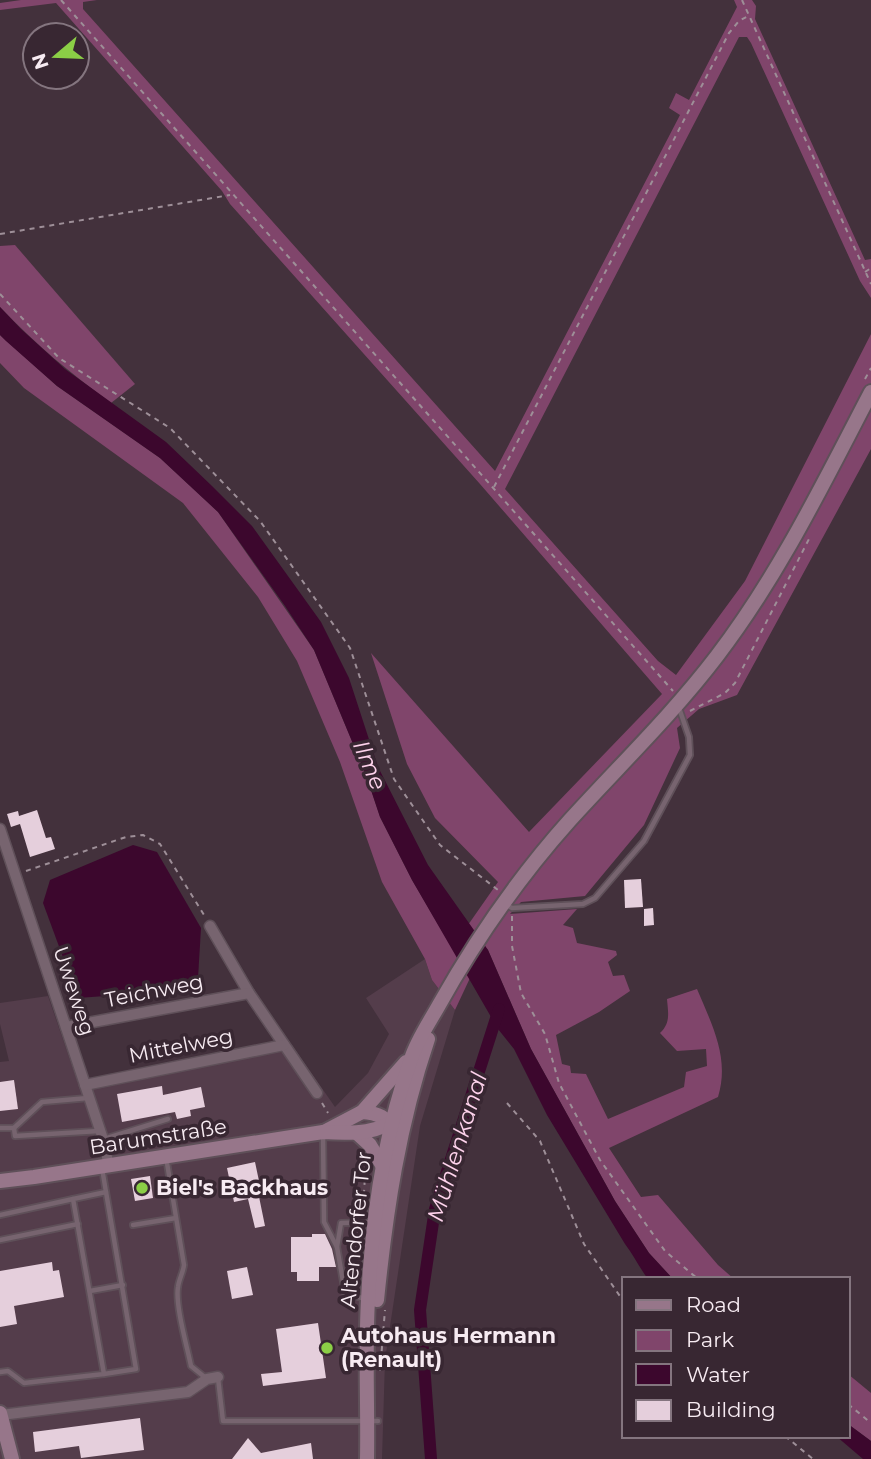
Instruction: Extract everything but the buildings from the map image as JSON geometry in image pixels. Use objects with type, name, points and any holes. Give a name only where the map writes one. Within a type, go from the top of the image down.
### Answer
[{"type":"main road","name":"Altendorfer Tor","points":[[374,1385],[368,1300],[374,1222],[391,1124],[412,1056],[447,989],[492,917],[507,903],[569,821],[678,705],[718,656],[779,563],[868,386]]},
{"type":"main road","name":"Altendorfer Tor","points":[[367,1459],[373,1421],[382,1258],[400,1141],[440,1003]]},
{"type":"main road","name":"Barumstraße","points":[[323,1132],[362,1112],[412,1056]]},
{"type":"main road","points":[[362,1112],[373,1112],[391,1124],[400,1141]]},
{"type":"main road","name":"Barumstraße","points":[[0,1181],[323,1132],[358,1134],[391,1124],[406,1114]]},
{"type":"main road","points":[[358,1134],[370,1145],[382,1165]]},
{"type":"main road","points":[[0,1414],[12,1459]]},
{"type":"street","name":"Uweweg","points":[[0,830],[102,1135],[105,1166]]},
{"type":"street","points":[[210,926],[249,993],[317,1093]]},
{"type":"street","name":"Teichweg","points":[[66,1027],[249,993]]},
{"type":"street","name":"Mittelweg","points":[[85,1085],[284,1045]]},
{"type":"street","points":[[0,1414],[188,1392],[207,1379],[218,1377]]},
{"type":"lane","points":[[507,903],[583,904],[595,898],[644,841],[690,755],[689,737],[678,705]]},
{"type":"lane","points":[[0,1128],[14,1128],[42,1102],[89,1098]]},
{"type":"lane","points":[[14,1128],[15,1136],[102,1135],[168,1119]]},
{"type":"lane","points":[[323,1132],[324,1222],[337,1247],[345,1293],[368,1300]]},
{"type":"lane","points":[[166,1157],[184,1265],[178,1285],[178,1298],[191,1366],[207,1379]]},
{"type":"lane","points":[[0,1371],[8,1370],[23,1383],[136,1369],[106,1192],[105,1166]]},
{"type":"lane","points":[[0,1215],[106,1192]]},
{"type":"lane","points":[[73,1199],[104,1374]]},
{"type":"lane","points":[[134,1225],[176,1218]]},
{"type":"lane","points":[[337,1247],[341,1223],[374,1222]]},
{"type":"lane","points":[[0,1240],[78,1224]]},
{"type":"lane","points":[[90,1291],[123,1285]]},
{"type":"lane","points":[[218,1377],[223,1420],[373,1421]]},
{"type":"path","points":[[61,0],[674,692],[678,705]]},
{"type":"path","points":[[742,0],[871,284]]},
{"type":"path","points":[[494,488],[729,33],[739,21],[748,16]]},
{"type":"path","points":[[0,234],[232,195]]},
{"type":"path","points":[[865,272],[871,268]]},
{"type":"path","points":[[0,294],[59,358],[170,428],[260,521],[350,648],[394,779],[440,845],[507,903],[521,993],[545,1034],[559,1083],[600,1160],[665,1251],[696,1277]]},
{"type":"path","points":[[868,386],[871,368]]},
{"type":"path","points":[[15,875],[126,837],[143,835],[160,844],[210,926]]},
{"type":"path","points":[[317,1093],[331,1117]]},
{"type":"path","points":[[507,1103],[540,1141],[584,1244],[622,1299]]},
{"type":"path","points":[[374,1385],[385,1305]]},
{"type":"path","points":[[850,1406],[871,1423]]},
{"type":"path","points":[[787,1438],[813,1459]]},
{"type":"shaded area","points":[[425,959],[432,980],[455,1010],[420,1126],[385,1360],[382,1459],[0,1459],[0,1062],[9,1061],[0,1024],[0,1003],[48,996],[78,1083],[292,1045],[335,1107],[368,1073],[389,1034],[366,998]]},
{"type":"green space","points":[[21,0],[97,0],[83,2],[83,9],[495,471],[680,115],[669,108],[676,93],[689,100],[737,7],[734,0],[752,0],[756,6],[755,19],[865,260],[871,259],[871,298],[860,281],[751,43],[747,37],[739,37],[505,489],[658,661],[676,675],[745,581],[871,334],[871,449],[737,695],[699,709],[677,728],[680,748],[644,825],[585,896],[521,902],[510,914],[577,909],[563,925],[573,928],[577,943],[616,951],[617,955],[608,962],[613,976],[624,975],[630,991],[599,1012],[556,1035],[562,1064],[570,1066],[571,1073],[586,1074],[608,1119],[684,1087],[686,1072],[707,1066],[706,1049],[677,1051],[660,1033],[667,1021],[667,999],[697,989],[721,1055],[718,1097],[609,1148],[641,1197],[658,1195],[718,1265],[732,1277],[671,1277],[649,1253],[615,1201],[531,1049],[488,950],[468,925],[498,882],[435,818],[407,764],[371,653],[529,832],[662,694],[91,43],[91,21],[72,21],[56,3],[0,10],[0,3]]},
{"type":"green space","points":[[15,245],[135,384],[111,403],[53,358],[0,307],[0,246]]},
{"type":"green space","points":[[0,335],[57,386],[160,458],[218,512],[314,650],[366,775],[380,817],[412,880],[470,978],[455,1010],[432,980],[425,959],[382,882],[340,762],[297,661],[258,597],[183,503],[24,388],[0,363]]},
{"type":"green space","points":[[850,1376],[871,1393],[871,1441],[850,1425]]},
{"type":"water","name":"Ilme","points":[[0,307],[65,369],[166,442],[252,526],[321,622],[349,678],[378,767],[428,865],[488,950],[531,1049],[615,1201],[649,1253],[671,1277],[647,1277],[547,1115],[514,1049],[498,1029],[412,880],[380,817],[366,775],[314,650],[285,606],[218,512],[160,458],[57,386],[0,335]]},
{"type":"water","points":[[133,845],[157,852],[201,928],[198,978],[173,991],[78,998],[43,903],[50,880]]},
{"type":"water","points":[[850,1425],[871,1441],[871,1459],[863,1459],[838,1438],[850,1438]]},
{"type":"waterway","name":"Mühlenkanal","points":[[431,1459],[420,1310],[435,1209],[499,1009]]},
{"type":"place","name":"Biel's Backhaus","points":[[142,1188]]},
{"type":"place","name":"Autohaus Hermann (Renault)","points":[[327,1348]]}]
